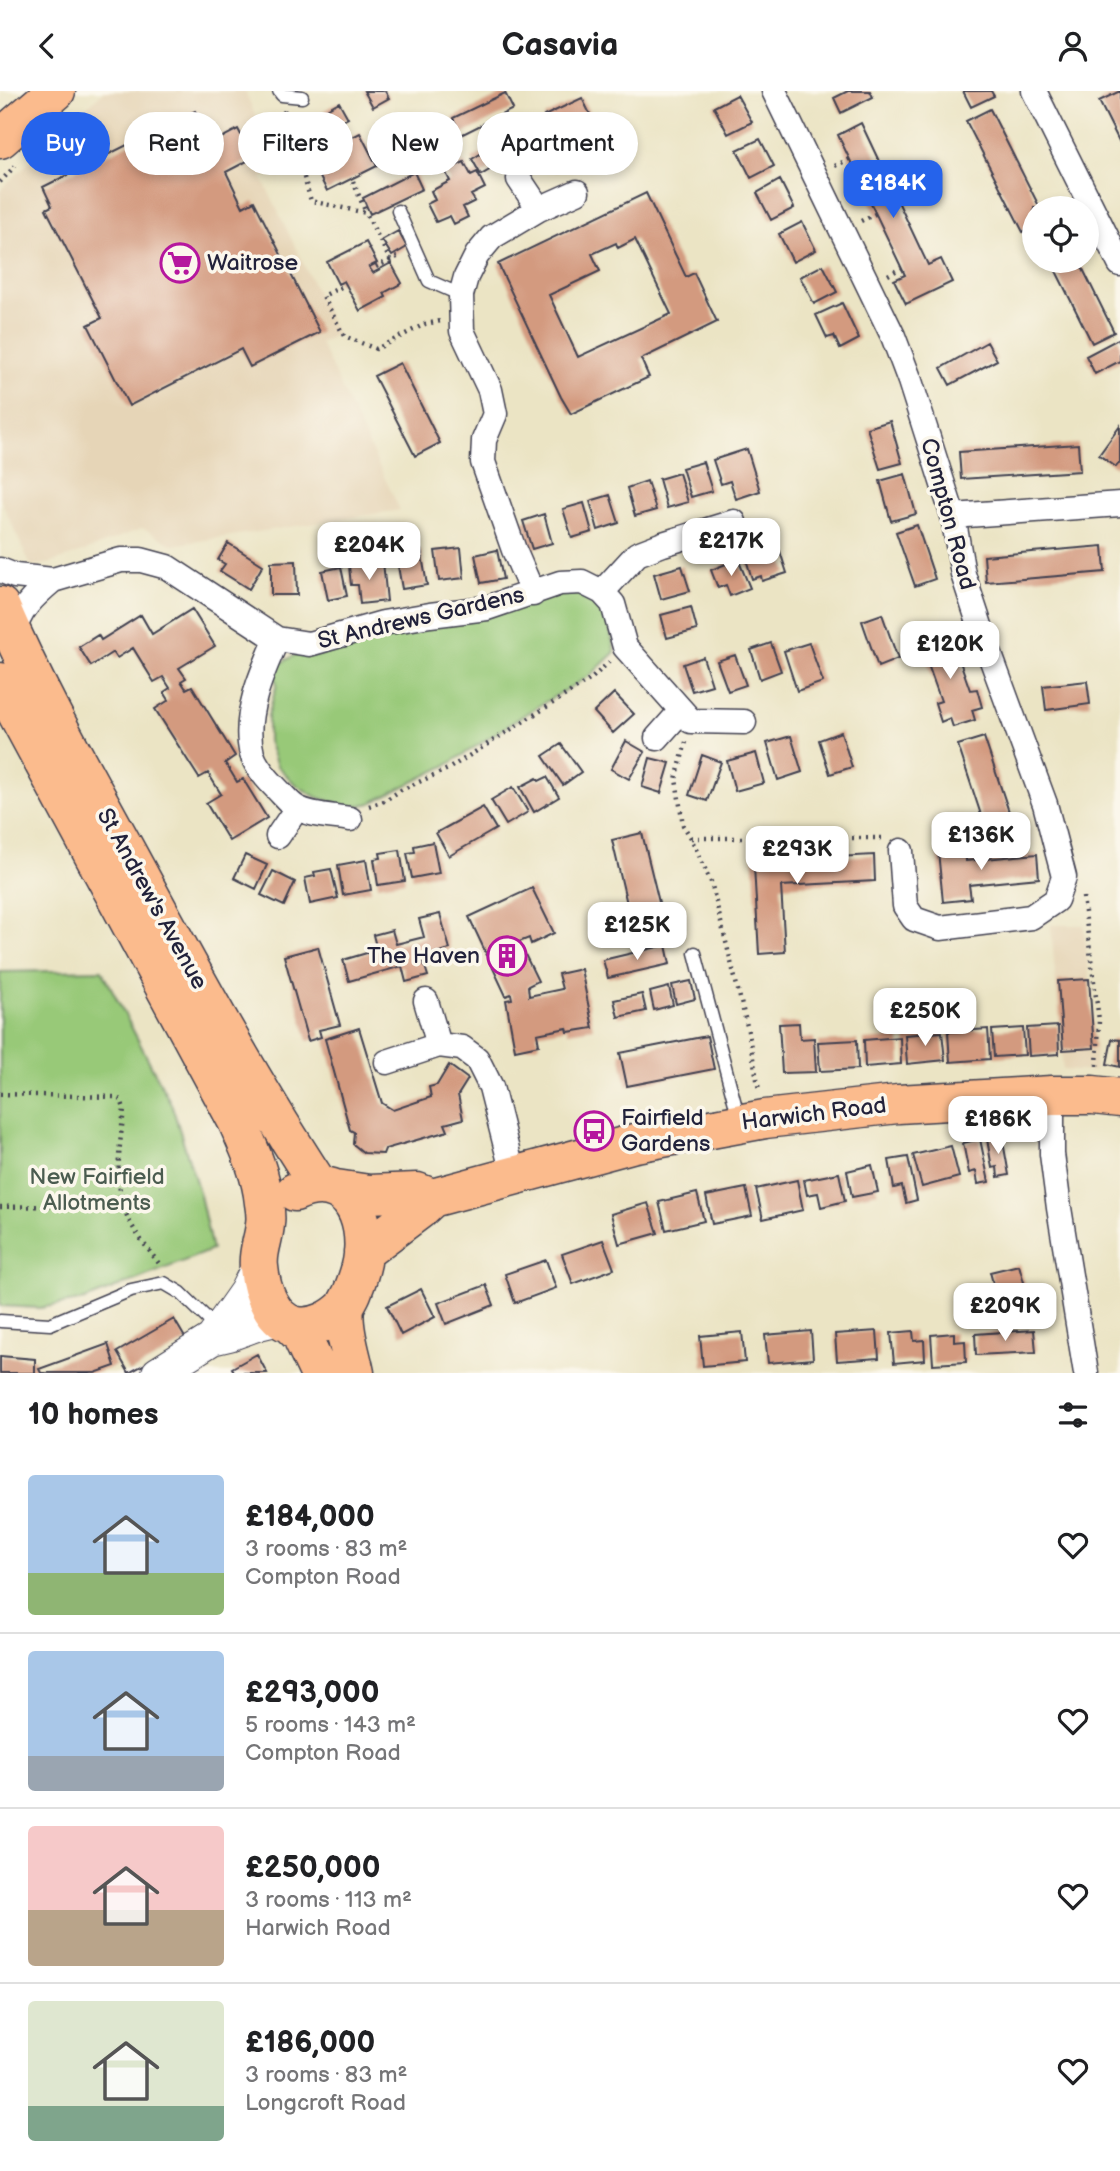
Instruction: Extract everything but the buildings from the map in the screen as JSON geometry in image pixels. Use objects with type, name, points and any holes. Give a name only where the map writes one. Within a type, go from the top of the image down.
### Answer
[{"type":"main road","points":[[0,139],[56,91]]},
{"type":"main road","name":"St Andrew's Avenue","points":[[6,621],[40,692],[197,982],[276,1120],[327,1187]]},
{"type":"main road","name":"St Andrew's Avenue","points":[[0,682],[237,1121],[256,1162],[265,1224],[258,1266]]},
{"type":"main road","name":"Harwich Road","points":[[363,1252],[432,1198],[635,1143],[752,1121],[898,1104],[1052,1095],[1106,1096]]},
{"type":"main road","points":[[265,1224],[283,1200],[303,1188],[327,1187],[353,1205],[359,1214],[363,1252],[356,1282],[345,1307],[335,1318],[322,1323],[300,1327],[285,1322]]},
{"type":"main road","name":"Harwich Road","points":[[327,1187],[369,1194],[416,1192],[432,1198]]},
{"type":"main road","points":[[258,1266],[264,1290],[285,1322],[302,1335],[319,1373]]},
{"type":"main road","points":[[345,1307],[355,1373]]},
{"type":"street","name":"Compton Road","points":[[774,91],[893,336],[911,381],[953,516],[963,574],[1045,804],[1064,877]]},
{"type":"street","points":[[1034,91],[1120,264]]},
{"type":"street","points":[[519,179],[538,209]]},
{"type":"street","points":[[533,594],[514,550],[483,462],[484,440],[495,414],[490,390],[462,331],[461,307],[466,277],[477,255],[492,237],[538,209],[577,192]]},
{"type":"street","points":[[953,516],[1120,504]]},
{"type":"street","points":[[734,522],[638,554],[602,592],[613,604],[625,647],[686,716],[744,722]]},
{"type":"street","name":"St Andrews Gardens","points":[[0,570],[15,576],[53,580],[121,560],[141,560],[167,566],[277,639],[309,644],[383,623],[487,608],[560,583],[582,582],[602,592]]},
{"type":"street","name":"St Andrews Gardens","points":[[6,621],[15,624],[26,604],[53,580]]},
{"type":"street","points":[[277,639],[261,677],[254,705],[250,732],[253,756],[267,779],[297,808],[350,819]]},
{"type":"street","points":[[657,738],[686,716]]},
{"type":"street","points":[[278,836],[297,808]]},
{"type":"street","points":[[896,844],[905,906],[914,919],[940,928],[1031,917],[1056,900],[1064,877]]},
{"type":"street","points":[[426,1001],[439,1045]]},
{"type":"street","points":[[387,1062],[439,1045],[462,1048],[477,1059],[491,1087],[513,1174]]},
{"type":"street","points":[[1052,1095],[1052,1154],[1086,1373]]},
{"type":"street","points":[[218,1335],[258,1266]]},
{"type":"street","points":[[158,1373],[218,1335],[248,1327],[285,1322]]},
{"type":"lane","points":[[281,93],[299,97]]},
{"type":"lane","points":[[398,211],[429,281],[461,307]]},
{"type":"lane","points":[[695,953],[752,1121]]},
{"type":"lane","points":[[0,1321],[50,1324],[131,1290],[164,1283],[181,1293],[218,1335]]},
{"type":"path","points":[[281,93],[311,201],[366,213]]},
{"type":"path","points":[[299,97],[304,112]]},
{"type":"path","points":[[353,181],[390,260]]},
{"type":"path","points":[[376,267],[416,249]]},
{"type":"path","points":[[341,287],[323,296],[344,337],[376,349],[461,307]]},
{"type":"path","points":[[350,819],[366,807],[384,801],[401,790],[448,769],[591,679],[625,647]]},
{"type":"path","points":[[686,716],[676,779],[683,825],[711,882],[747,1026],[752,1121]]},
{"type":"path","points":[[691,838],[896,844]]},
{"type":"path","points":[[1064,877],[1083,894],[1099,1020],[1097,1067],[1106,1096]]},
{"type":"path","points":[[0,1094],[114,1097],[121,1100],[124,1108],[118,1176],[125,1211],[146,1247],[181,1293]]},
{"type":"path","points":[[0,1207],[108,1205],[125,1211]]},
{"type":"shaded area","points":[[104,91],[245,91],[254,112],[238,112],[238,175],[266,175],[262,178],[337,334],[320,343],[400,510],[173,545],[143,528],[48,564],[31,566],[0,498],[0,190],[21,170],[21,175],[110,175],[110,112],[82,112]]},
{"type":"shaded area","points":[[1051,925],[1084,925],[1096,1049],[1094,1072],[1063,1070]]},
{"type":"green space","points":[[563,593],[587,593],[605,608],[615,652],[591,675],[449,764],[371,803],[351,807],[316,797],[295,784],[277,766],[268,741],[268,716],[277,684],[275,678],[279,664],[297,654],[316,656],[380,637]]},
{"type":"green space","name":"New Fairfield Allotments","points":[[102,970],[172,1106],[200,1195],[212,1250],[85,1300],[40,1308],[0,1306],[0,972]]},
{"type":"place","name":"Waitrose","points":[[180,263]]},
{"type":"place","name":"The Haven","points":[[507,956]]},
{"type":"place","name":"Fairfield Gardens","points":[[594,1131]]}]
